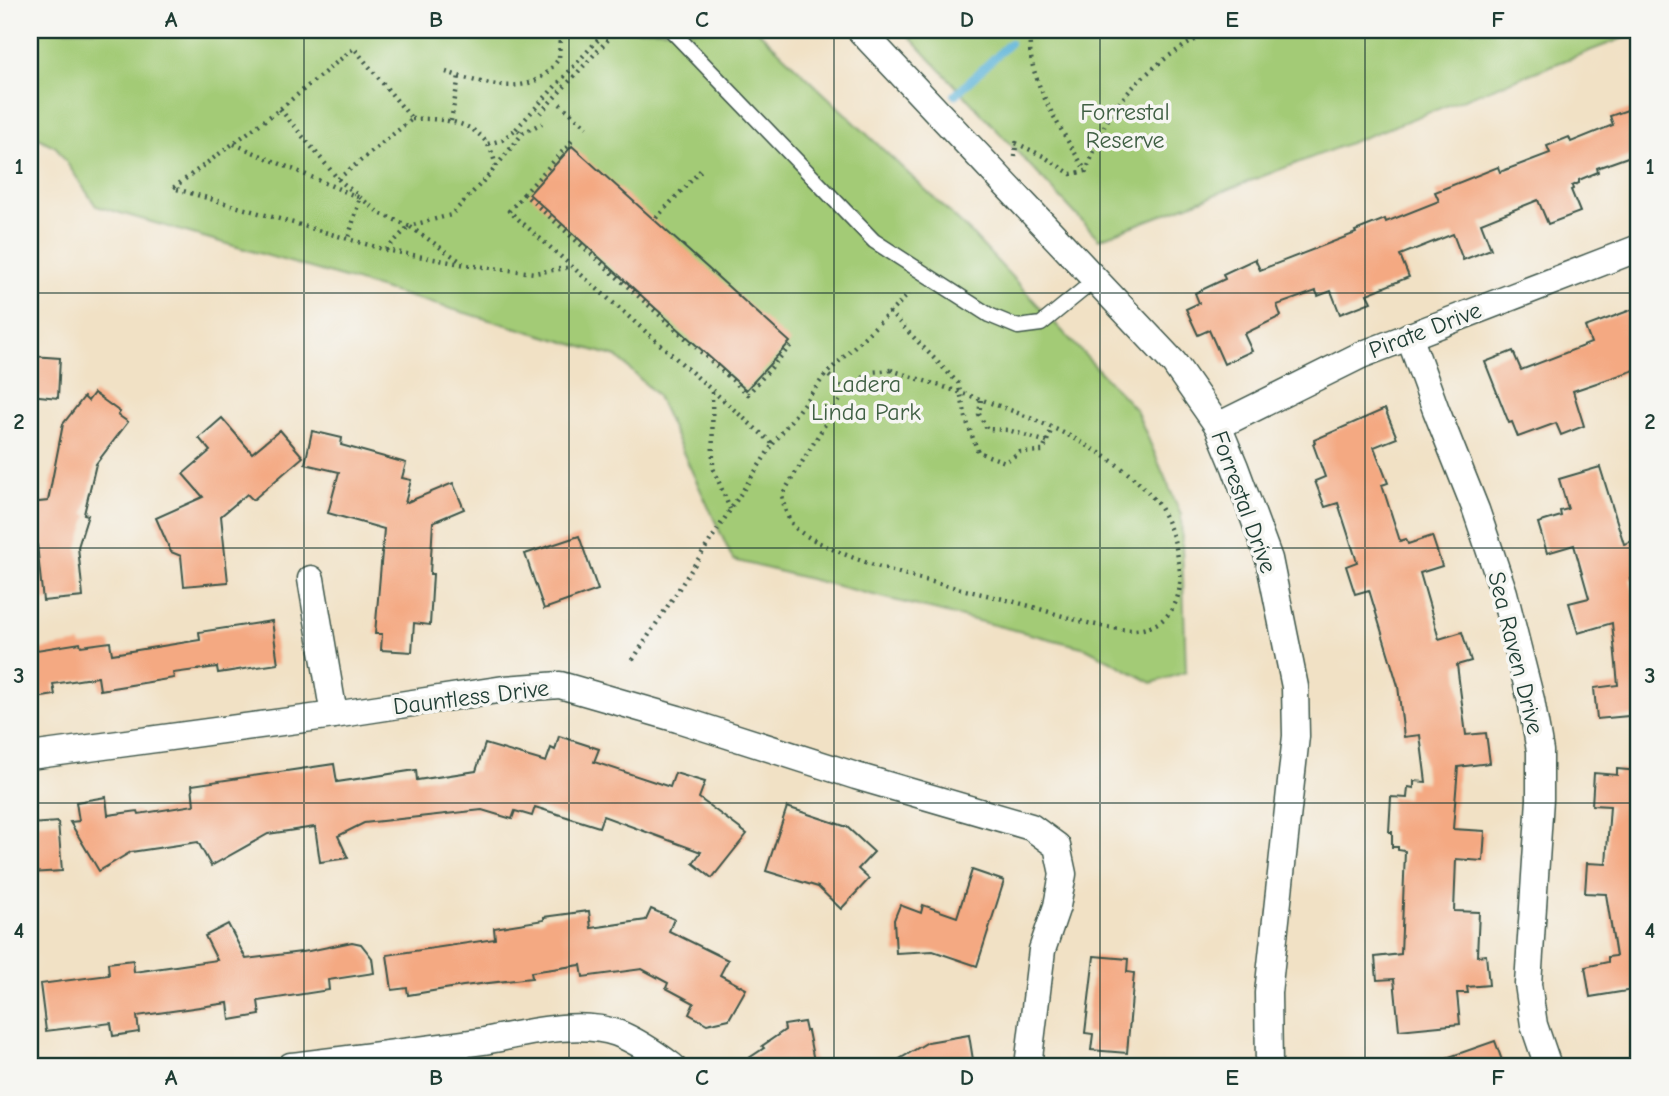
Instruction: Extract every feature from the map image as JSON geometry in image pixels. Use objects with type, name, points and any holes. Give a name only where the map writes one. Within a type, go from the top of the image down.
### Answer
[{"type":"street","name":"Forrestal Drive","points":[[860,30],[1174,363],[1218,426],[1269,559],[1295,687],[1296,736],[1268,993],[1269,1066]]},
{"type":"street","name":"Pirate Drive","points":[[1218,426],[1361,355],[1639,248]]},
{"type":"street","name":"Sea Raven Drive","points":[[1409,336],[1476,510],[1504,593],[1531,700],[1540,751],[1540,799],[1528,984],[1534,1025],[1548,1066]]},
{"type":"street","points":[[311,579],[334,715]]},
{"type":"street","name":"Dauntless Drive","points":[[30,756],[504,689],[560,685],[1031,827],[1057,846],[1063,874],[1057,906],[1042,950],[1028,1066]]},
{"type":"street","points":[[291,1066],[486,1040],[535,1030],[576,1028],[616,1033],[653,1052],[672,1066]]},
{"type":"lane","points":[[671,30],[874,241],[989,315],[1018,327],[1041,324],[1096,280]]},
{"type":"path","points":[[446,72],[501,85],[524,85],[543,76],[559,59],[560,36],[557,30]]},
{"type":"path","points":[[488,144],[502,140],[516,129],[607,30]]},
{"type":"path","points":[[540,113],[617,30]]},
{"type":"path","points":[[1031,30],[1029,42],[1038,83],[1086,171]]},
{"type":"path","points":[[1086,171],[1110,117],[1147,72],[1201,36],[1215,30]]},
{"type":"path","points":[[412,119],[354,48],[280,108],[173,188],[386,250],[466,265],[535,273],[572,267]]},
{"type":"path","points":[[451,121],[458,76]]},
{"type":"path","points":[[560,104],[587,127]]},
{"type":"path","points":[[280,108],[335,171],[338,179],[360,198],[379,213],[409,226],[466,265]]},
{"type":"path","points":[[401,116],[406,112]]},
{"type":"path","points":[[338,179],[412,119],[451,121],[476,132],[488,144],[496,166]]},
{"type":"path","points":[[386,250],[409,226],[451,215],[522,134],[542,122]]},
{"type":"path","points":[[516,129],[522,134]]},
{"type":"path","points":[[572,141],[509,211],[773,444]]},
{"type":"path","points":[[1016,143],[1071,174],[1086,171]]},
{"type":"path","points":[[233,144],[360,198]]},
{"type":"path","points":[[656,218],[703,168]]},
{"type":"path","points":[[524,194],[748,394],[793,343]]},
{"type":"path","points":[[348,239],[360,198]]},
{"type":"path","points":[[632,661],[773,444],[826,374],[909,294]]},
{"type":"path","points":[[889,312],[958,383],[967,422],[978,452],[1004,462],[1020,452],[1044,452],[1052,428]]},
{"type":"path","points":[[891,370],[981,400],[1052,428],[1099,453],[1147,491],[1163,512],[1177,545],[1181,580],[1177,605],[1156,625],[1136,631],[1092,623],[906,575],[851,556],[803,534],[790,522],[782,495],[846,390],[871,372],[891,370]]},
{"type":"path","points":[[829,376],[846,390]]},
{"type":"path","points":[[712,391],[713,468],[730,510]]},
{"type":"path","points":[[981,400],[979,414],[987,429],[1008,430],[1046,442]]},
{"type":"green space","name":"Ladera Linda Park","points":[[30,30],[757,30],[969,231],[1136,410],[1181,515],[1186,672],[1152,683],[1086,648],[733,560],[656,394],[617,357],[96,206],[56,147],[30,134]]},
{"type":"green space","name":"Forrestal Reserve","points":[[903,30],[1639,30],[1639,32],[1099,239]]},
{"type":"building","points":[[1639,106],[1639,153],[1597,168],[1598,172],[1572,186],[1571,190],[1580,212],[1548,224],[1538,200],[1481,223],[1491,249],[1463,260],[1453,234],[1400,255],[1409,277],[1367,294],[1371,302],[1340,314],[1331,291],[1318,296],[1316,291],[1277,305],[1281,316],[1244,334],[1252,351],[1224,364],[1209,330],[1198,335],[1186,309],[1199,303],[1195,293],[1225,279],[1223,274],[1255,259],[1260,270],[1385,219],[1386,222],[1439,201],[1435,192],[1498,167],[1500,172],[1550,153],[1547,146],[1569,137],[1571,142],[1613,125],[1610,116]]},
{"type":"building","points":[[572,146],[790,342],[746,390],[529,194]]},
{"type":"building","points":[[1639,307],[1639,353],[1633,356],[1638,369],[1573,391],[1584,426],[1561,435],[1556,423],[1518,437],[1512,422],[1509,423],[1485,362],[1513,351],[1521,370],[1591,343],[1585,327]]},
{"type":"building","points":[[32,356],[60,358],[58,398],[30,395]]},
{"type":"building","points":[[94,393],[120,412],[118,415],[128,422],[96,464],[84,514],[88,515],[78,547],[83,597],[43,601],[36,535],[30,535],[30,503],[48,501],[63,424],[84,397],[88,401]]},
{"type":"building","points":[[1385,409],[1397,438],[1374,447],[1388,483],[1382,485],[1400,541],[1406,539],[1408,544],[1432,536],[1442,566],[1420,573],[1439,639],[1462,632],[1471,661],[1457,665],[1466,735],[1486,733],[1490,763],[1458,767],[1453,829],[1485,831],[1483,861],[1456,859],[1454,911],[1479,912],[1477,956],[1486,955],[1489,985],[1467,987],[1468,993],[1457,993],[1460,1024],[1399,1030],[1394,979],[1377,980],[1375,957],[1401,954],[1405,851],[1392,847],[1392,832],[1389,832],[1391,797],[1407,798],[1408,787],[1414,788],[1414,781],[1426,782],[1420,735],[1404,737],[1398,686],[1369,590],[1355,594],[1346,566],[1357,562],[1338,503],[1325,507],[1315,481],[1325,477],[1313,444],[1314,440]]},
{"type":"building","points":[[222,418],[252,453],[280,430],[303,457],[253,500],[247,494],[221,516],[228,582],[184,586],[181,556],[171,552],[156,518],[203,497],[183,474],[210,451],[199,438]]},
{"type":"building","points":[[312,431],[342,438],[341,445],[406,463],[402,478],[411,480],[405,503],[453,483],[464,509],[433,522],[430,625],[414,623],[412,652],[381,650],[382,634],[375,634],[384,529],[328,513],[339,472],[305,464]]},
{"type":"building","points":[[1600,467],[1624,544],[1633,541],[1639,562],[1639,577],[1630,579],[1639,612],[1639,715],[1597,719],[1594,688],[1618,685],[1612,623],[1578,633],[1569,603],[1589,598],[1574,545],[1547,553],[1538,523],[1561,516],[1560,511],[1568,509],[1559,479]]},
{"type":"building","points":[[579,536],[598,590],[544,609],[525,554]]},
{"type":"building","points":[[272,621],[278,664],[218,673],[217,667],[173,673],[174,678],[100,690],[98,677],[53,684],[55,695],[30,699],[30,651],[80,643],[81,646],[110,642],[112,654],[200,640],[199,632]]},
{"type":"building","points":[[559,736],[599,749],[594,762],[670,787],[675,773],[705,782],[699,798],[747,834],[712,878],[693,863],[701,852],[603,816],[599,827],[535,807],[532,816],[515,811],[512,819],[482,810],[364,823],[338,836],[348,858],[320,862],[315,827],[268,834],[211,866],[198,842],[131,852],[99,871],[70,822],[79,821],[76,802],[106,797],[108,815],[138,811],[139,814],[194,805],[192,785],[334,764],[337,782],[416,770],[417,780],[476,771],[485,744],[546,762],[551,748],[555,750]]},
{"type":"building","points":[[1617,769],[1639,771],[1639,989],[1590,997],[1585,967],[1608,962],[1608,957],[1616,956],[1606,894],[1585,893],[1587,863],[1606,864],[1610,806],[1592,805],[1594,773],[1617,775]]},
{"type":"building","points":[[787,807],[847,827],[874,852],[858,869],[869,879],[841,909],[818,887],[766,871]]},
{"type":"building","points":[[58,822],[62,871],[30,873],[30,824]]},
{"type":"building","points":[[972,870],[1004,881],[977,966],[933,951],[896,953],[894,920],[900,905],[921,913],[923,905],[957,917]]},
{"type":"building","points":[[651,909],[674,919],[669,931],[728,960],[720,975],[746,989],[729,1019],[707,1024],[689,1014],[694,1003],[666,988],[668,983],[642,969],[583,977],[581,965],[531,972],[532,978],[408,995],[407,988],[392,990],[387,955],[495,939],[494,928],[544,920],[544,917],[589,911],[591,928],[646,920]]},
{"type":"building","points":[[228,924],[246,959],[352,942],[361,944],[372,958],[374,973],[328,980],[329,990],[258,1001],[260,1015],[230,1020],[228,1003],[137,1016],[139,1032],[113,1036],[111,1023],[46,1031],[40,984],[109,975],[108,963],[133,960],[134,972],[217,960],[205,936]]},
{"type":"building","points":[[1094,956],[1128,959],[1127,972],[1134,973],[1127,1053],[1091,1050],[1093,1034],[1085,1033]]},
{"type":"building","points":[[804,1022],[815,1066],[737,1066],[785,1030],[784,1025]]},
{"type":"building","points":[[969,1035],[974,1066],[888,1066],[928,1042]]},
{"type":"building","points":[[1495,1041],[1504,1066],[1432,1066],[1432,1063]]},
{"type":"waterway","points":[[955,95],[1010,43]]}]
